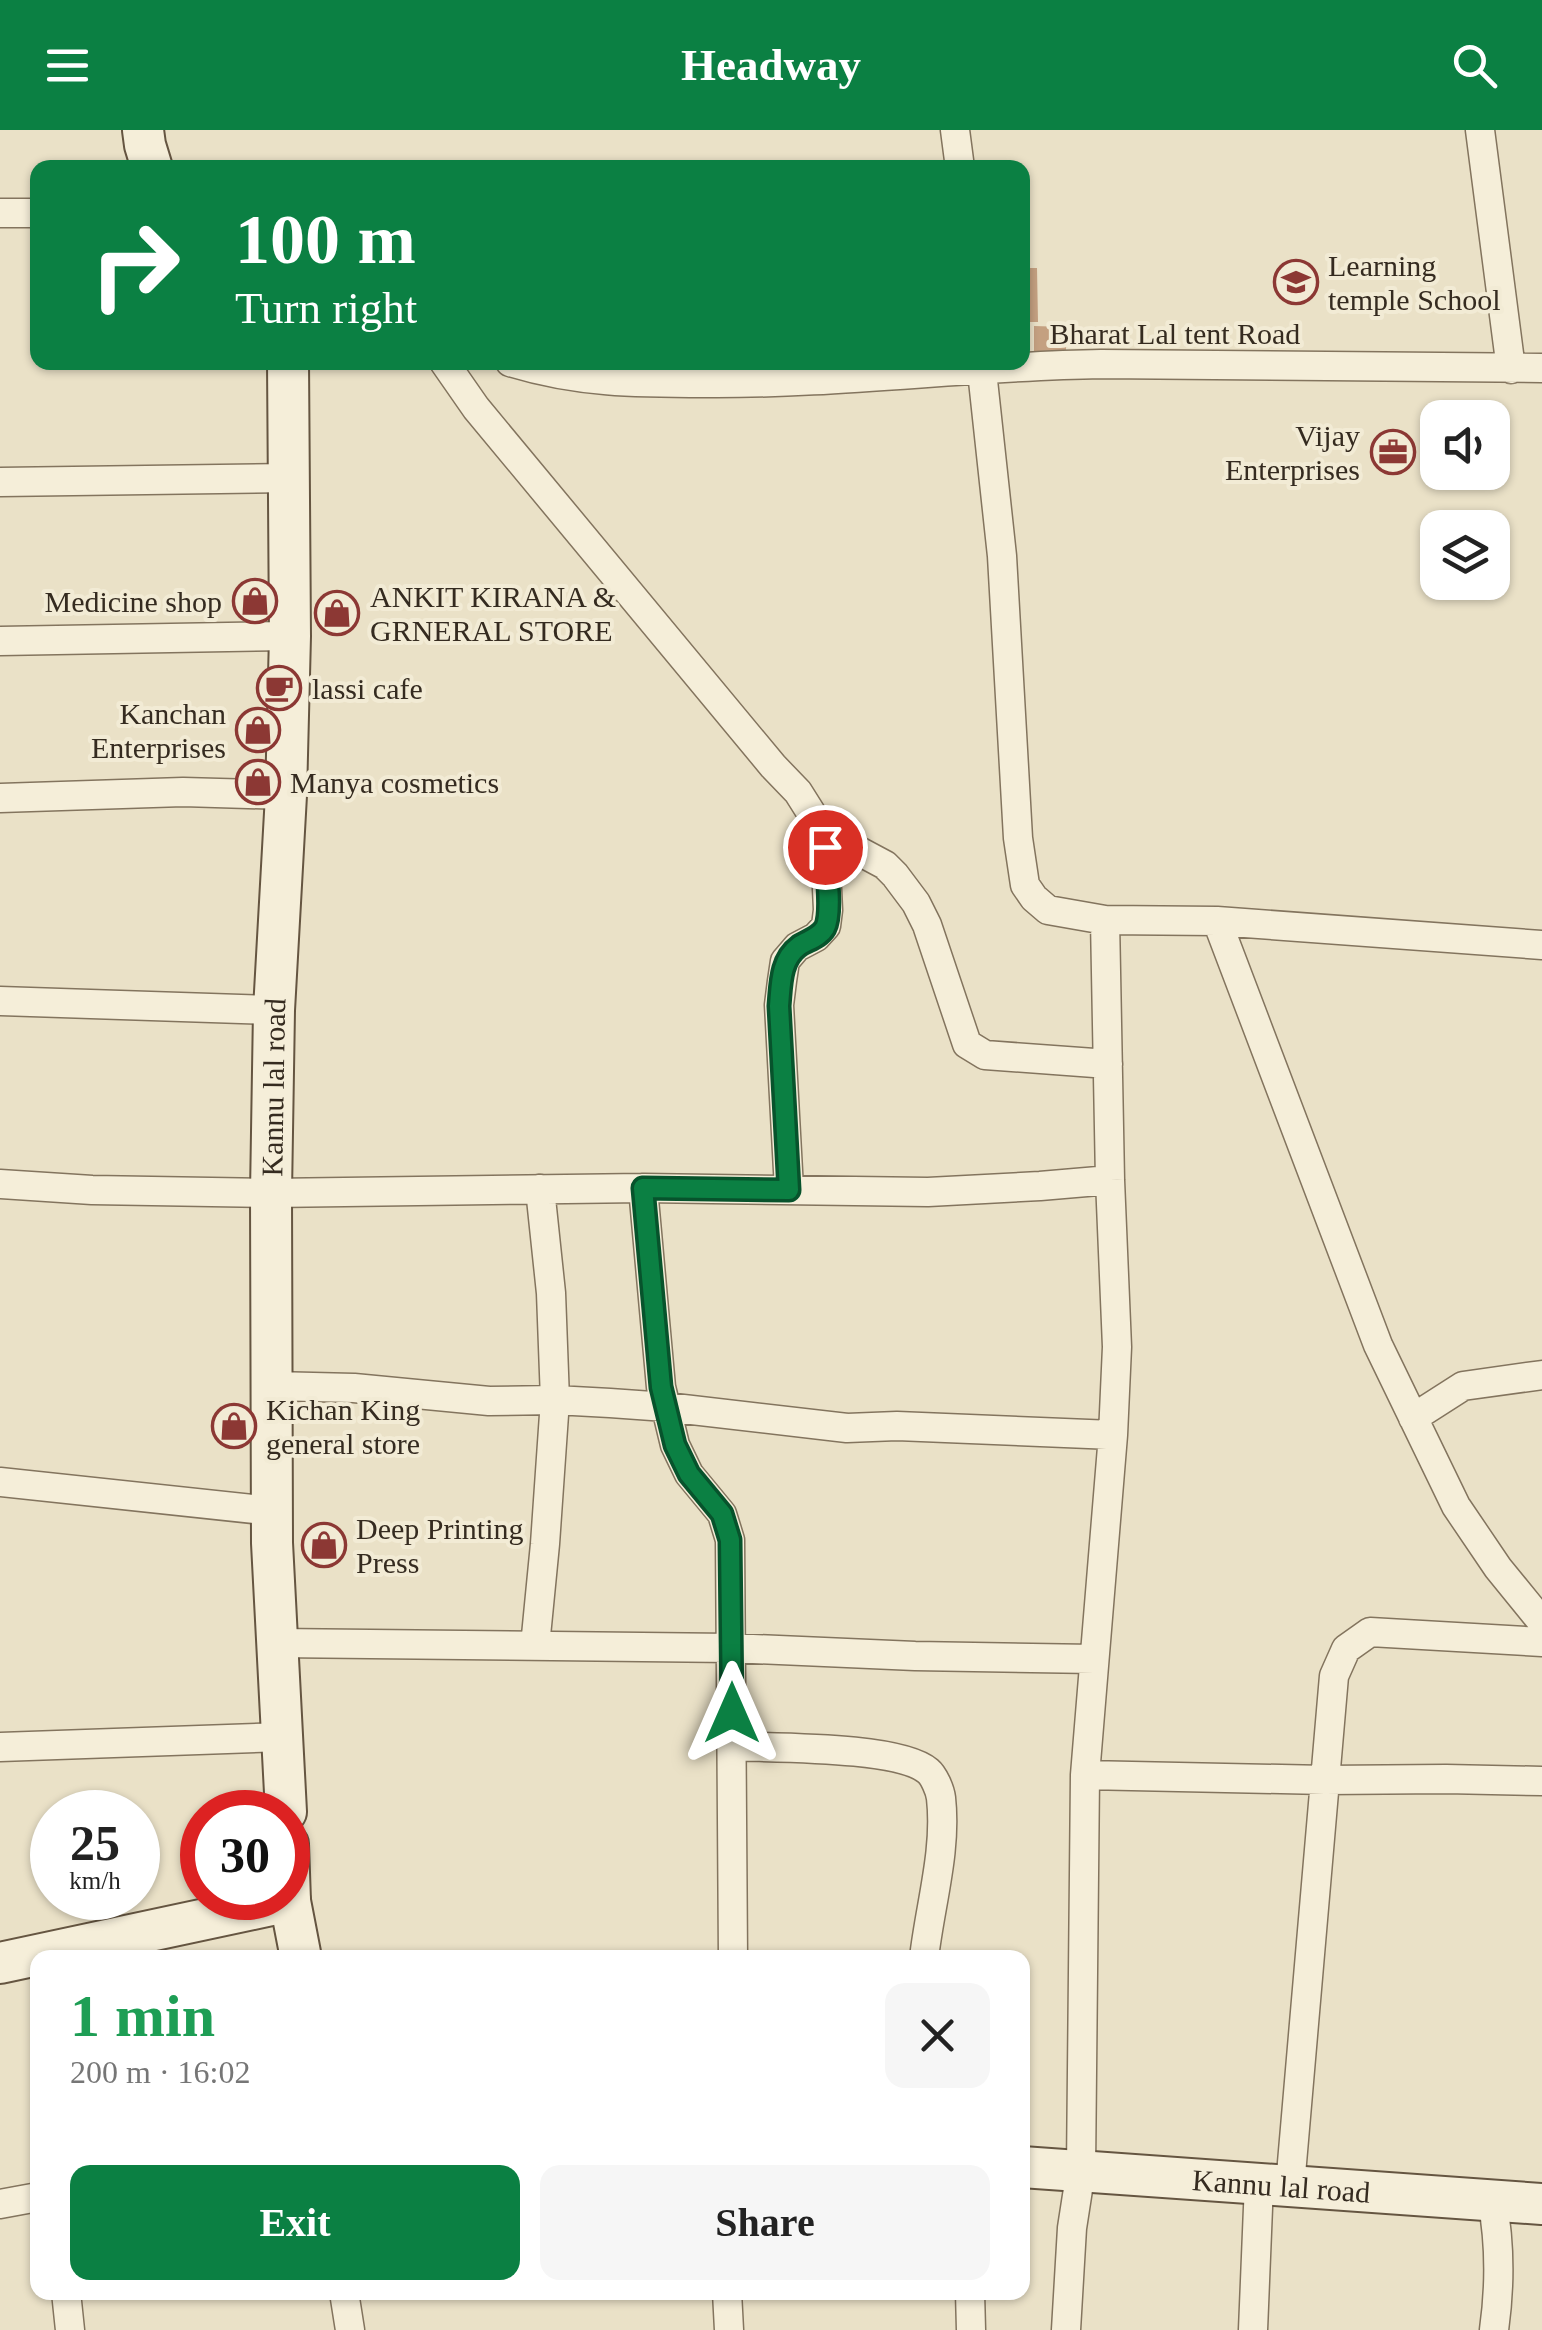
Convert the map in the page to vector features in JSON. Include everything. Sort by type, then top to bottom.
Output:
[{"type":"street","points":[[144,130],[150,160]]},
{"type":"street","points":[[955,130],[959,160]]},
{"type":"street","points":[[1480,130],[1511,369]]},
{"type":"street","points":[[0,214],[30,212]]},
{"type":"street","name":"Bharat Lal tent Road","points":[[1030,365],[1542,368]]},
{"type":"street","name":"Kannu lal road","points":[[285,1790],[272,1511],[271,1193],[274,1010],[290,636],[288,370]]},
{"type":"street","points":[[450,370],[488,423],[798,792],[815,820],[825,847],[826,926],[785,961],[779,1006],[789,1190]]},
{"type":"street","name":"Bharat Lal tent Road","points":[[536,370],[582,379],[658,384],[760,384],[933,370]]},
{"type":"street","points":[[982,370],[1002,556],[1018,838],[1025,885],[1034,898],[1048,910],[1105,920],[1217,922],[1542,945]]},
{"type":"street","points":[[0,482],[290,478]]},
{"type":"street","points":[[0,641],[290,636]]},
{"type":"street","points":[[0,798],[183,792],[286,795]]},
{"type":"street","points":[[825,847],[855,849],[885,866],[916,903],[927,925],[966,1044],[985,1056],[1108,1064]]},
{"type":"street","points":[[1066,2330],[1072,2228],[1081,2170],[1085,1775],[1117,1347],[1105,920]]},
{"type":"street","points":[[1217,922],[1378,1345],[1456,1506],[1498,1568],[1542,1622]]},
{"type":"street","points":[[0,1001],[274,1010]]},
{"type":"street","points":[[0,1184],[271,1193],[643,1188],[963,1191],[1110,1180]]},
{"type":"street","points":[[643,1188],[661,1387],[675,1445],[689,1474],[722,1514],[730,1540],[733,1950]]},
{"type":"street","points":[[535,1646],[555,1400],[552,1292],[540,1189]]},
{"type":"street","points":[[1413,1418],[1463,1386],[1542,1375]]},
{"type":"street","points":[[272,1386],[354,1388],[489,1401],[555,1400],[666,1407],[847,1428],[897,1426],[1113,1435]]},
{"type":"street","points":[[0,1482],[272,1511]]},
{"type":"street","points":[[1253,2330],[1325,1780],[1334,1676],[1346,1648],[1370,1632],[1542,1642]]},
{"type":"street","points":[[277,1642],[731,1648],[1094,1659]]},
{"type":"street","points":[[0,1747],[282,1737]]},
{"type":"street","points":[[732,1746],[868,1752],[908,1760],[930,1772],[941,1794],[940,1854],[925,1950]]},
{"type":"street","points":[[1085,1775],[1542,1781]]},
{"type":"street","points":[[60,1950],[198,1920]]},
{"type":"street","points":[[294,1920],[299,1950]]},
{"type":"street","points":[[0,1963],[30,1956]]},
{"type":"street","name":"Kannu lal road","points":[[1030,2167],[1542,2204]]},
{"type":"street","points":[[0,2204],[30,2198]]},
{"type":"street","points":[[1492,2200],[1497,2228],[1498,2298],[1494,2330]]},
{"type":"street","points":[[67,2300],[70,2330]]},
{"type":"street","points":[[345,2300],[350,2330]]},
{"type":"street","points":[[727,2300],[729,2330]]},
{"type":"street","points":[[970,2300],[971,2330]]},
{"type":"building","points":[[1030,268],[1037,268],[1038,322],[1030,322]]},
{"type":"building","points":[[1034,326],[1066,327],[1066,357],[1034,358]]},
{"type":"place","name":"Learning temple School","points":[[1296,282]]},
{"type":"place","name":"Vijay Enterprises","points":[[1393,452]]},
{"type":"place","name":"Medicine shop","points":[[255,601]]},
{"type":"place","name":"ANKIT KIRANA & GRNERAL STORE","points":[[337,613]]},
{"type":"place","name":"lassi cafe","points":[[279,688]]},
{"type":"place","name":"Kanchan Enterprises","points":[[258,730]]},
{"type":"place","name":"Manya cosmetics","points":[[258,782]]},
{"type":"place","name":"Kichan King general store","points":[[234,1426]]},
{"type":"place","name":"Deep Printing Press","points":[[324,1545]]},
{"type":"route","points":[[732,1713],[730,1540],[722,1514],[689,1474],[675,1445],[661,1387],[643,1188],[789,1190],[779,1006],[785,961],[826,926],[825,847]]}]
